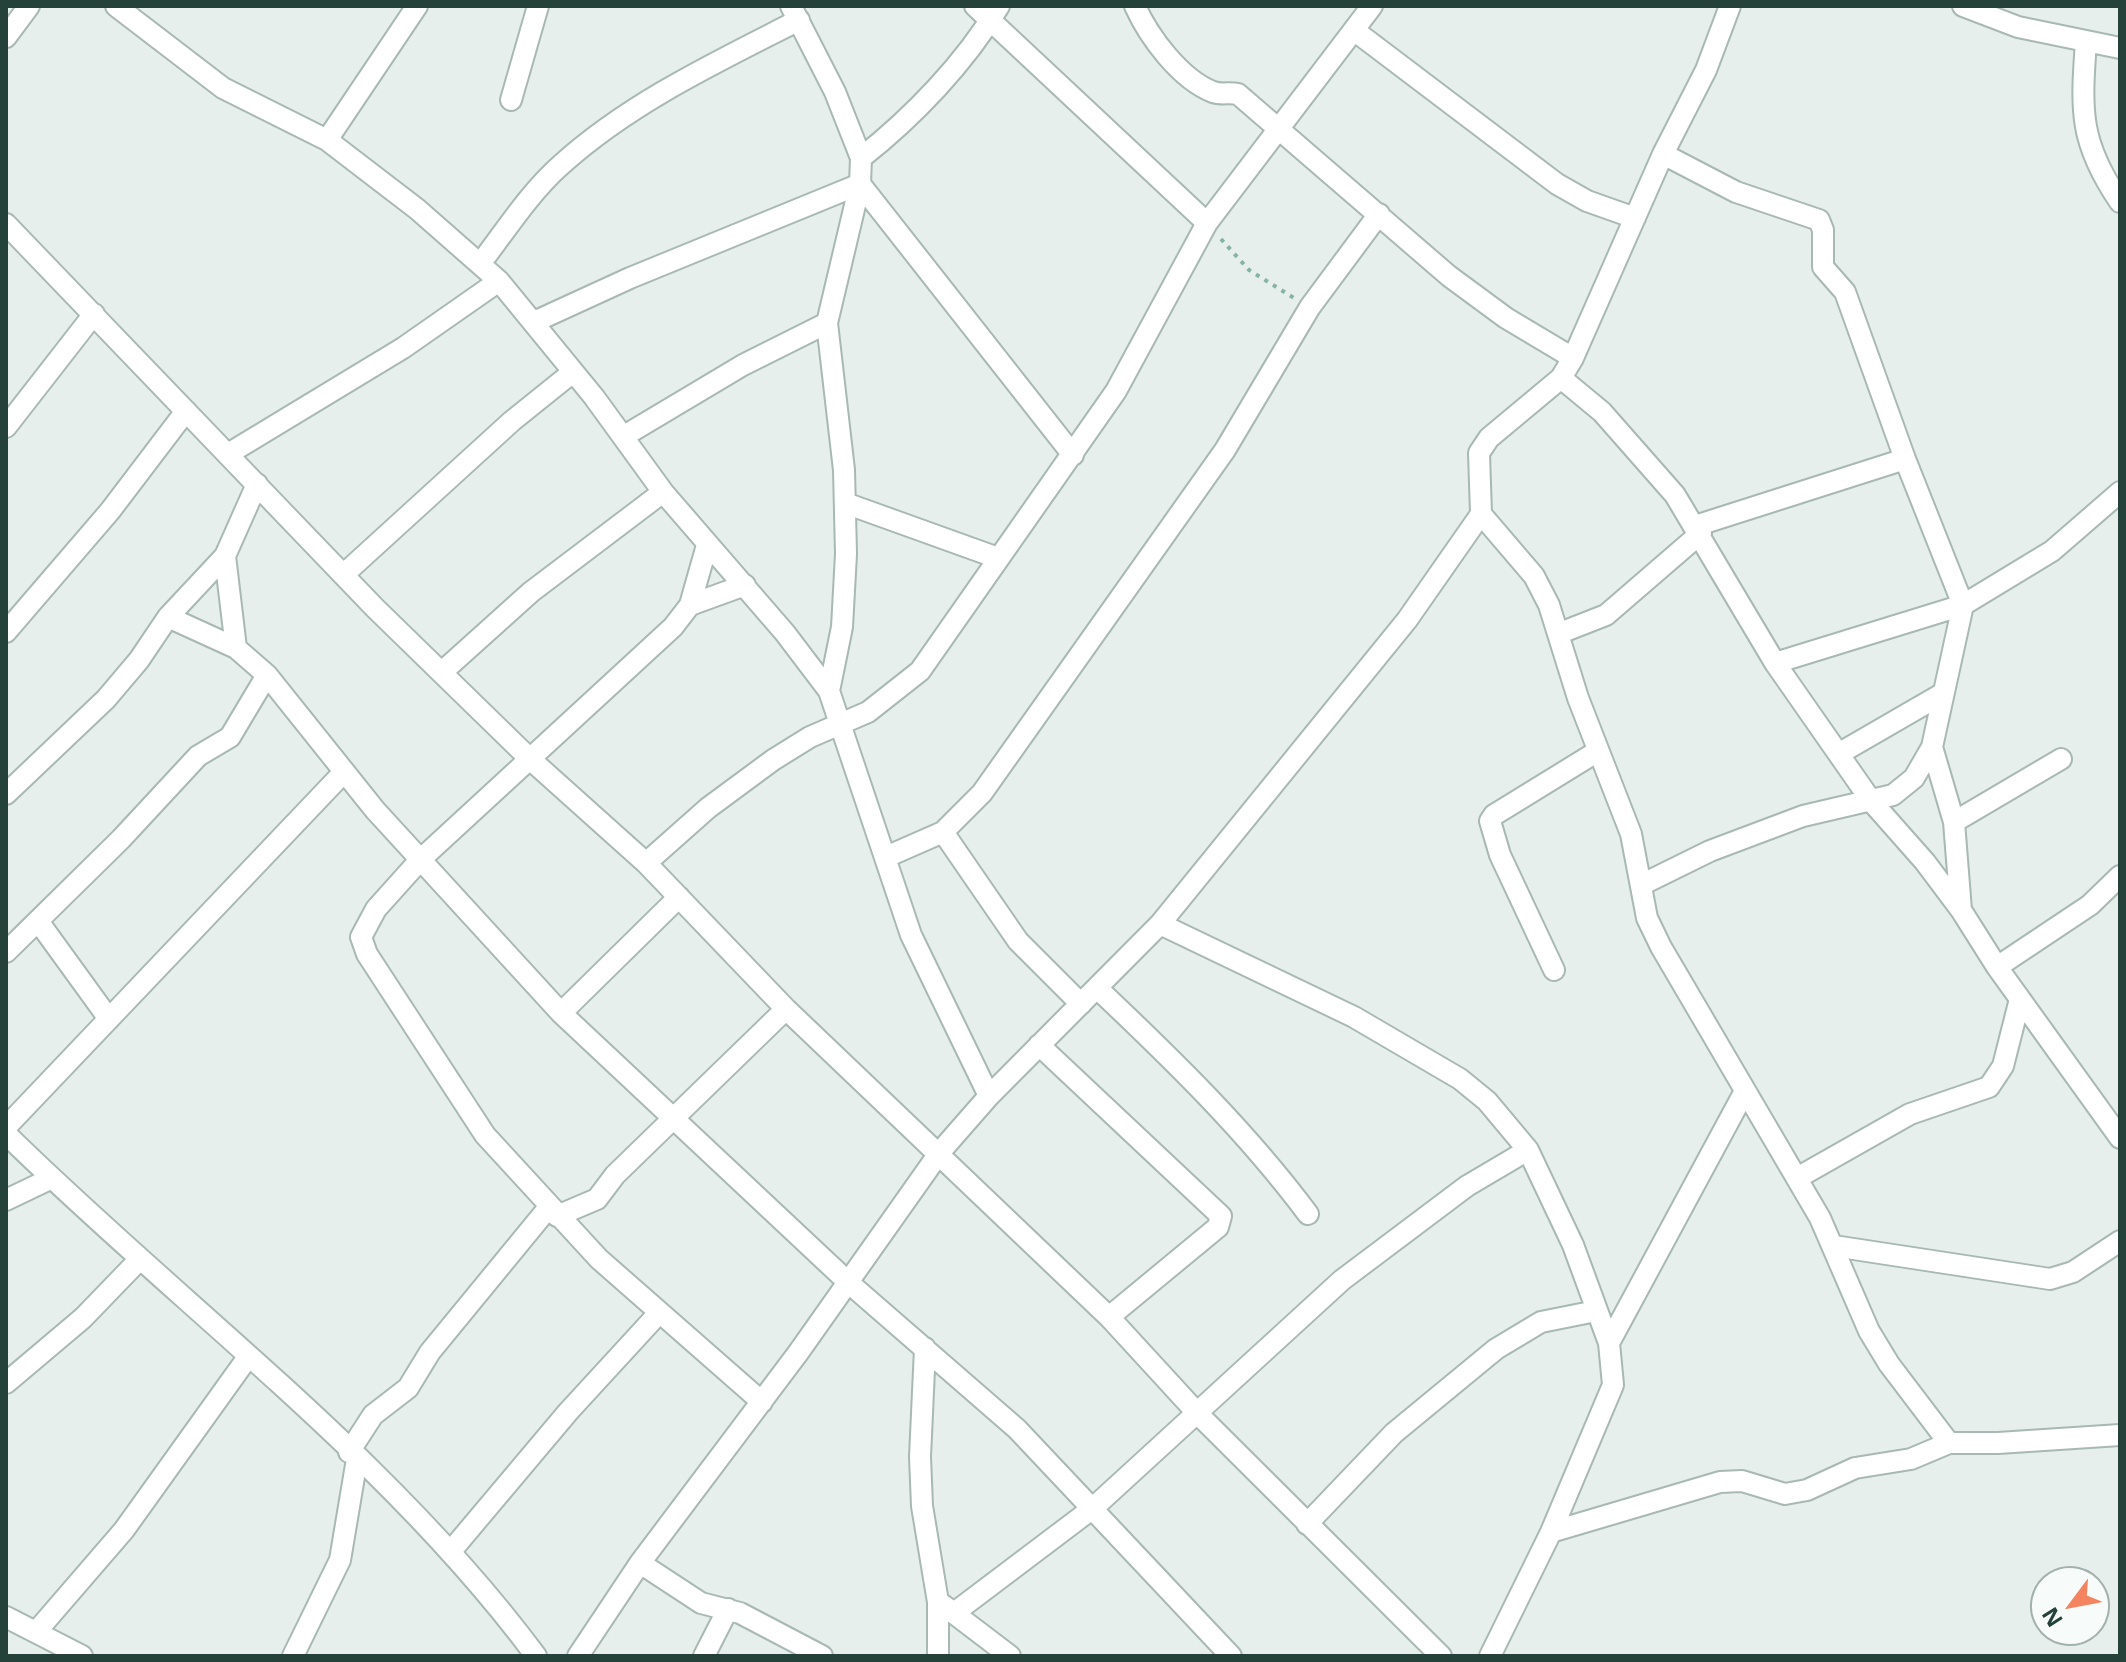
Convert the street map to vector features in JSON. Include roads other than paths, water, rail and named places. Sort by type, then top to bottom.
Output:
[{"type":"street","points":[[6,37],[29,6]]},
{"type":"street","points":[[116,6],[223,88],[327,140],[417,209],[499,281],[624,436],[663,492],[745,585],[829,691],[911,935],[989,1096]]},
{"type":"street","points":[[327,140],[417,6]]},
{"type":"street","points":[[511,100],[538,6]]},
{"type":"street","points":[[975,6],[994,14],[1207,223]]},
{"type":"street","points":[[1135,6],[1147,33],[1174,62],[1209,90],[1238,94],[1460,285],[1506,318],[1573,358]]},
{"type":"street","points":[[646,863],[740,784],[810,737],[885,701],[920,671],[1116,391],[1207,223],[1372,6]]},
{"type":"street","points":[[578,1656],[640,1563],[849,1283],[940,1152],[989,1096],[1160,924],[1407,620],[1481,514],[1479,453],[1489,438],[1561,378],[1573,358],[1663,154],[1706,70],[1730,6]]},
{"type":"street","points":[[1963,6],[2018,27],[2120,48]]},
{"type":"street","points":[[480,264],[535,193],[587,143],[680,82],[795,13],[835,92],[861,158],[860,184],[827,323],[835,376],[845,503],[842,627],[829,691]]},
{"type":"street","points":[[861,158],[913,112],[994,14]]},
{"type":"street","points":[[1355,31],[1557,184],[1587,201],[1635,218]]},
{"type":"street","points":[[2086,41],[2081,108],[2093,154],[2120,202]]},
{"type":"street","points":[[1641,885],[1710,851],[1803,816],[1844,805],[1872,802],[1905,788],[1932,747],[1963,605],[1905,459],[1845,292],[1823,267],[1819,220],[1736,192],[1663,154]]},
{"type":"street","points":[[534,322],[630,278],[860,184]]},
{"type":"street","points":[[860,184],[1073,455]]},
{"type":"street","points":[[886,857],[943,832],[982,793],[1216,464],[1310,307],[1379,214]]},
{"type":"street","points":[[6,224],[343,575],[530,759],[646,863],[786,1009],[940,1152],[1109,1317],[1199,1415],[1441,1656]]},
{"type":"street","points":[[228,454],[403,348],[499,281]]},
{"type":"street","points":[[10,415],[94,314]]},
{"type":"street","points":[[624,436],[743,365],[827,323]]},
{"type":"street","points":[[343,575],[512,421],[573,372]]},
{"type":"street","points":[[1561,378],[1585,396],[1633,445],[1675,495],[1775,663],[1872,802],[1925,862],[1961,910],[1997,967],[2120,1138]]},
{"type":"street","points":[[6,632],[110,511],[186,411]]},
{"type":"street","points":[[1560,633],[1606,615],[1698,530],[1905,459]]},
{"type":"street","points":[[6,794],[106,699],[139,660],[168,617],[225,556],[257,484]]},
{"type":"street","points":[[442,672],[531,592],[663,492]]},
{"type":"street","points":[[1775,663],[1963,605],[2052,551],[2120,492]]},
{"type":"street","points":[[845,503],[998,558]]},
{"type":"street","points":[[1481,514],[1534,576],[1560,633],[1598,751],[1631,834],[1647,918],[1661,947],[1834,1246],[1869,1331],[1949,1443]]},
{"type":"street","points":[[707,545],[690,605],[657,644],[420,860],[364,927],[364,947],[485,1135],[553,1211],[658,1314],[762,1402]]},
{"type":"street","points":[[225,556],[236,648]]},
{"type":"street","points":[[690,605],[745,585]]},
{"type":"street","points":[[168,617],[236,648],[267,675],[344,772],[420,860],[561,1013],[849,1283],[1017,1429],[1231,1656]]},
{"type":"street","points":[[6,952],[121,839],[198,756],[230,737],[267,675]]},
{"type":"street","points":[[1840,753],[1942,694]]},
{"type":"street","points":[[1932,747],[1954,822],[1961,910]]},
{"type":"street","points":[[1554,970],[1500,855],[1490,821],[1494,815],[1598,751]]},
{"type":"street","points":[[1954,822],[2061,759]]},
{"type":"street","points":[[6,1127],[344,772]]},
{"type":"street","points":[[1844,805],[1859,783]]},
{"type":"street","points":[[943,832],[1011,932],[1081,1004]]},
{"type":"street","points":[[1997,967],[2090,905],[2120,876]]},
{"type":"street","points":[[561,1013],[679,897]]},
{"type":"street","points":[[38,921],[109,1019]]},
{"type":"street","points":[[1160,924],[1354,1017],[1460,1079],[1487,1101],[1528,1150],[1573,1245],[1609,1343],[1613,1385],[1607,1406],[1551,1532],[1490,1656]]},
{"type":"street","points":[[1097,988],[1219,1107],[1271,1164],[1308,1214]]},
{"type":"street","points":[[1797,1178],[1910,1114],[1989,1087],[2003,1066],[2020,999]]},
{"type":"street","points":[[293,1656],[340,1560],[353,1456],[373,1415],[408,1388],[439,1341],[553,1211],[604,1194],[615,1175],[671,1118],[786,1009]]},
{"type":"street","points":[[1039,1045],[1221,1216],[1218,1227],[1109,1317]]},
{"type":"street","points":[[1609,1343],[1745,1091]]},
{"type":"street","points":[[6,1134],[139,1260],[248,1357],[451,1551],[487,1590],[536,1656]]},
{"type":"street","points":[[946,1607],[1093,1508],[1199,1415],[1342,1280],[1467,1186],[1528,1150]]},
{"type":"street","points":[[6,1200],[52,1178]]},
{"type":"street","points":[[1834,1246],[2050,1279],[2073,1272],[2120,1241]]},
{"type":"street","points":[[6,1383],[83,1318],[139,1260]]},
{"type":"street","points":[[1307,1524],[1394,1433],[1496,1349],[1541,1322],[1596,1311]]},
{"type":"street","points":[[451,1551],[568,1412],[658,1314]]},
{"type":"street","points":[[925,1348],[920,1457],[922,1506],[946,1607],[938,1656]]},
{"type":"street","points":[[36,1632],[124,1530],[248,1357]]},
{"type":"street","points":[[1551,1532],[1720,1482],[1742,1481],[1785,1494],[1807,1490],[1855,1468],[1911,1459],[1949,1443],[2120,1435]]},
{"type":"street","points":[[640,1563],[689,1597],[728,1609],[822,1656]]},
{"type":"street","points":[[946,1607],[1010,1656]]},
{"type":"street","points":[[704,1656],[728,1609]]},
{"type":"street","points":[[6,1617],[36,1632],[57,1651],[82,1656]]}]
